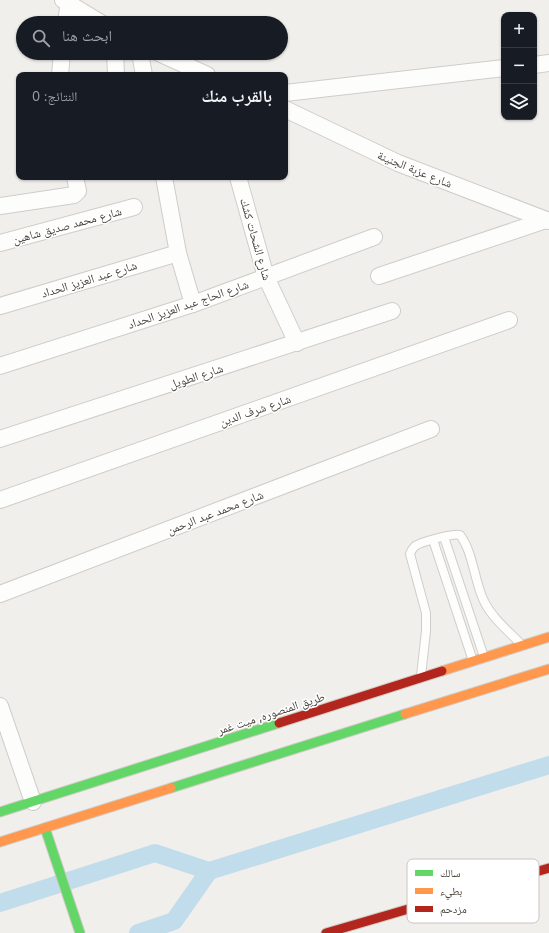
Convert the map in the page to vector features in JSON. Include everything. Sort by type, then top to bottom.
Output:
[{"type":"main road","name":"طريق المنصوره, ميت غمر","points":[[0,812],[549,637]]},
{"type":"main road","points":[[0,842],[549,669]]},
{"type":"main road","points":[[45,828],[80,933]]},
{"type":"main road","points":[[539,871],[549,868]]},
{"type":"main road","points":[[326,933],[407,909]]},
{"type":"street","points":[[66,16],[67,1]]},
{"type":"street","points":[[67,1],[90,16]]},
{"type":"street","points":[[60,72],[61,60]]},
{"type":"street","points":[[116,60],[116,72]]},
{"type":"street","points":[[141,60],[143,72]]},
{"type":"street","points":[[174,60],[200,72]]},
{"type":"street","points":[[537,65],[549,64]]},
{"type":"street","points":[[288,93],[501,68]]},
{"type":"street","name":"شارع عزبة الجنينة","points":[[288,109],[398,163],[548,220]]},
{"type":"street","points":[[0,206],[74,195],[78,191],[76,180]]},
{"type":"street","points":[[165,180],[178,253],[193,304]]},
{"type":"street","name":"شارع الشحات كشك","points":[[239,180],[266,277],[296,343]]},
{"type":"street","name":"شارع محمد صديق شاهين","points":[[0,243],[134,207]]},
{"type":"street","points":[[379,276],[548,220]]},
{"type":"street","name":"شارع الحاج عبد العزيز الحداد","points":[[0,366],[193,304],[374,237]]},
{"type":"street","name":"شارع عبد العزيز الحداد","points":[[0,306],[178,253]]},
{"type":"street","name":"شارع الطويل","points":[[0,440],[392,311]]},
{"type":"street","name":"شارع شرف الدين","points":[[0,500],[509,320]]},
{"type":"street","name":"شارع محمد عبد الرحمن","points":[[0,594],[431,429]]},
{"type":"street","points":[[0,706],[33,802]]},
{"type":"lane","points":[[420,678],[426,631],[426,613],[410,554],[414,547],[432,540],[456,534],[460,535],[463,539],[485,603],[492,615],[522,645]]},
{"type":"lane","points":[[444,537],[484,657]]},
{"type":"lane","points":[[432,540],[473,661]]},
{"type":"waterway","points":[[0,903],[155,853],[209,871],[549,765]]},
{"type":"waterway","points":[[138,933],[174,921],[209,871]]},
{"type":"traffic: fast","points":[[171,788],[405,714]]},
{"type":"traffic: fast","points":[[0,812],[279,723]]},
{"type":"traffic: fast","points":[[45,828],[80,933]]},
{"type":"traffic: slow","points":[[442,671],[549,637]]},
{"type":"traffic: slow","points":[[405,714],[549,669]]},
{"type":"traffic: slow","points":[[0,842],[171,788]]},
{"type":"traffic: jam","points":[[279,723],[442,671]]},
{"type":"traffic: jam","points":[[539,871],[549,868]]},
{"type":"traffic: jam","points":[[326,933],[407,909]]}]
